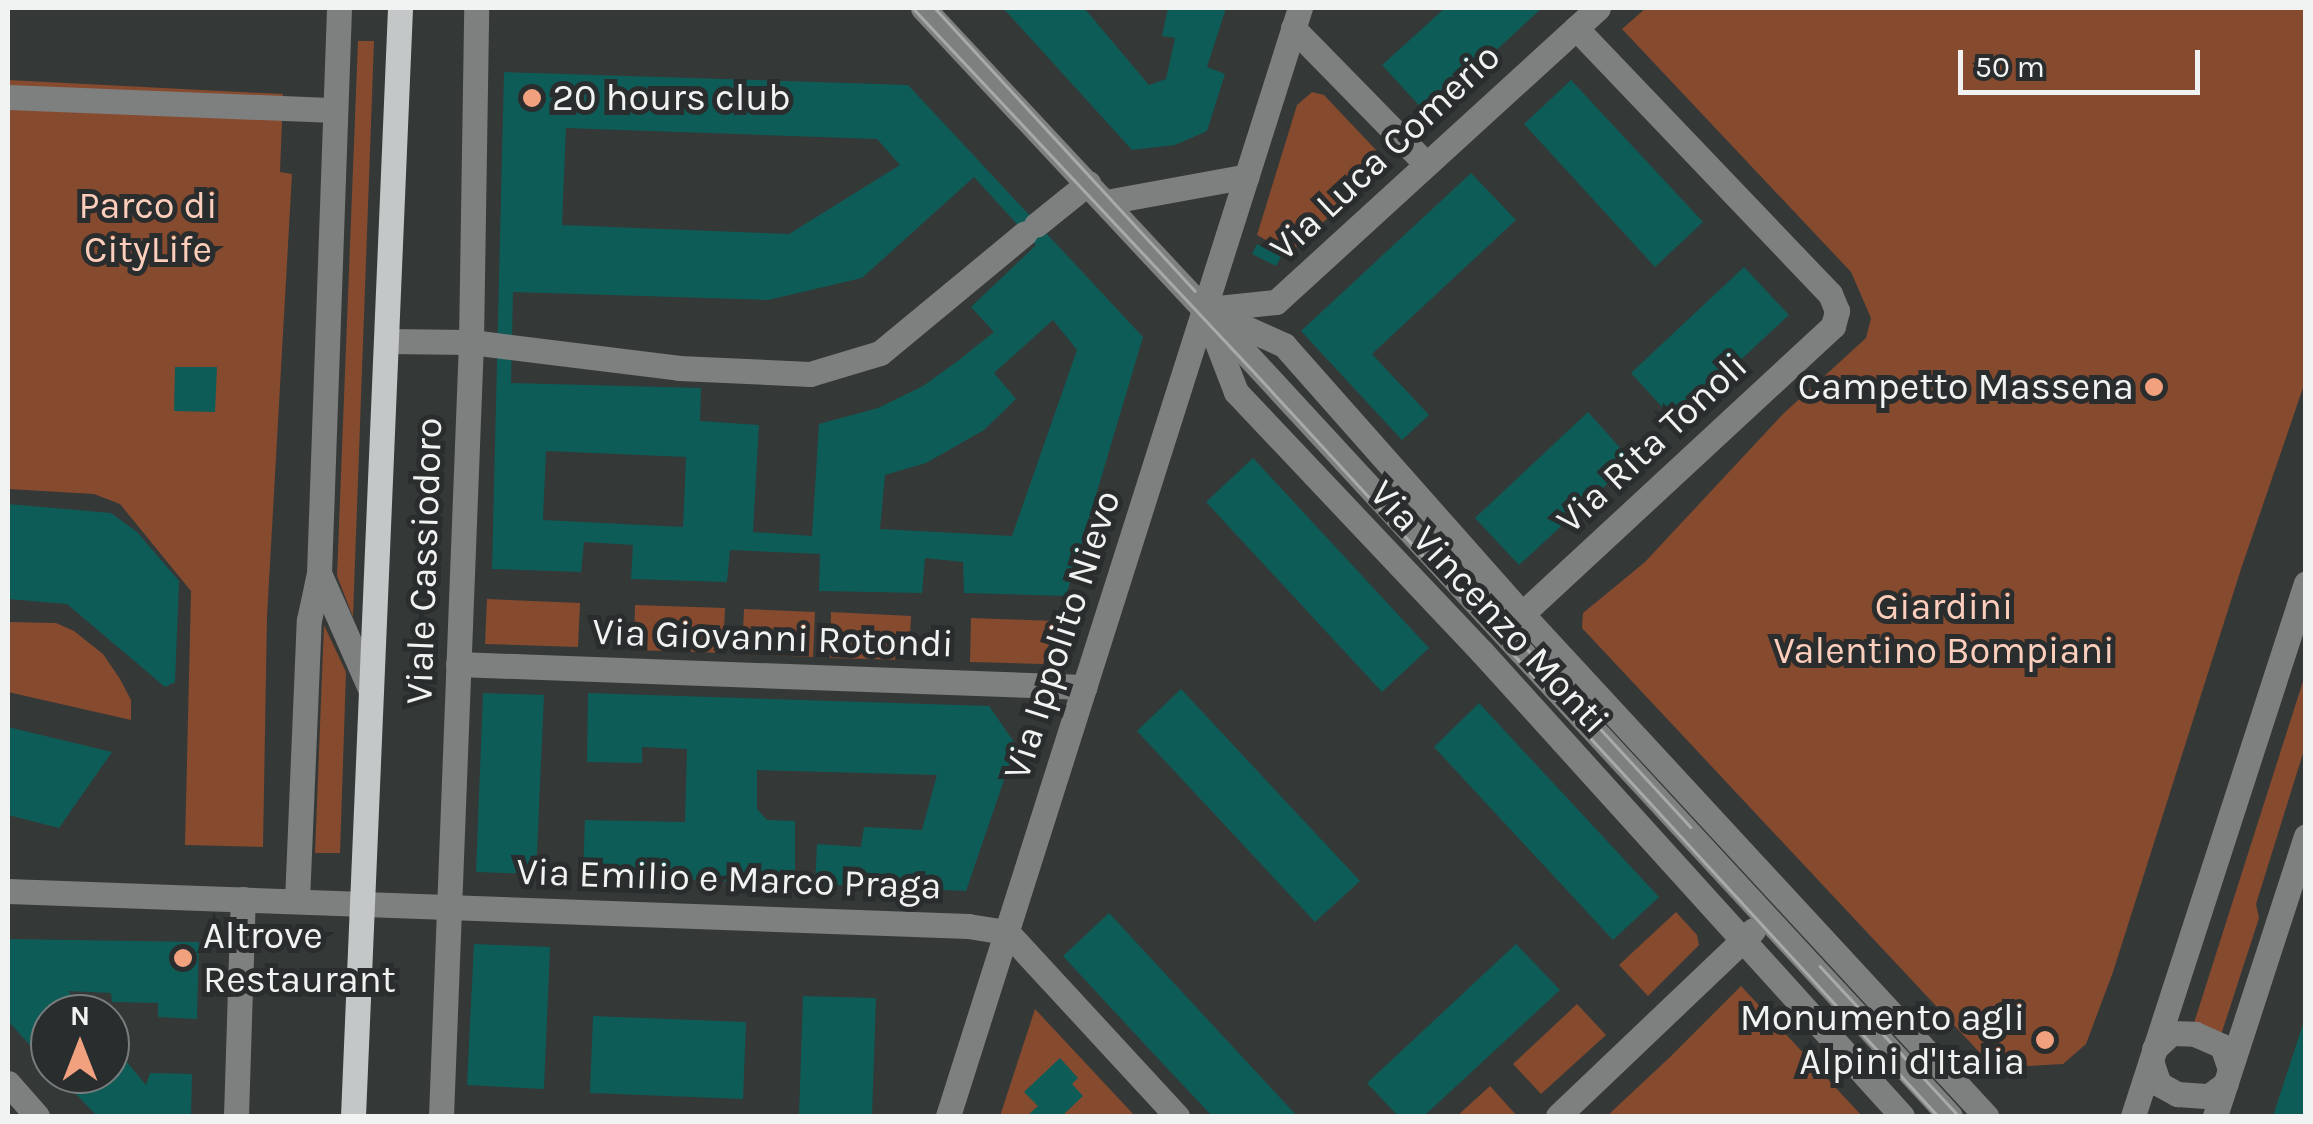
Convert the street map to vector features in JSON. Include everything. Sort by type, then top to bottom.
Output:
[{"type":"main road","name":"Viale Cassiodoro","points":[[353,1116],[400,8]]},
{"type":"street","name":"Viale Cassiodoro","points":[[297,901],[309,620],[319,573],[338,8]]},
{"type":"street","name":"Viale Cassiodoro","points":[[440,1116],[471,342],[476,8]]},
{"type":"street","name":"Via Vincenzo Monti","points":[[922,8],[1204,310],[1236,392],[1481,651],[1902,1116]]},
{"type":"street","name":"Via Luca Comerio","points":[[1204,310],[1276,302],[1598,8]]},
{"type":"street","points":[[1297,18],[1426,164]]},
{"type":"street","name":"Via Ippolito Nievo","points":[[948,1116],[1297,18]]},
{"type":"street","name":"Via Rita Tonoli","points":[[1522,614],[1833,326],[1837,311],[1830,294],[1576,28]]},
{"type":"street","points":[[8,97],[335,110]]},
{"type":"street","points":[[1106,202],[1247,176]]},
{"type":"street","points":[[386,341],[471,342],[679,368],[810,374],[880,353],[1088,182]]},
{"type":"street","points":[[1204,310],[1775,908],[1950,1116]]},
{"type":"street","name":"Via Vincenzo Monti","points":[[1204,310],[1284,345],[1775,908],[1986,1116]]},
{"type":"street","name":"Viale Cassiodoro","points":[[319,573],[371,691]]},
{"type":"street","points":[[2133,1116],[2306,582]]},
{"type":"street","name":"Via Giovanni Rotondi","points":[[458,664],[1085,687]]},
{"type":"street","points":[[2215,1116],[2306,836]]},
{"type":"street","name":"Via Emilio e Marco Praga","points":[[8,891],[968,926],[1007,932]]},
{"type":"street","points":[[236,1116],[243,899]]},
{"type":"street","points":[[1558,1116],[1775,908]]},
{"type":"street","points":[[1007,932],[1177,1116]]},
{"type":"street","points":[[2153,1055],[2171,1034],[2196,1034],[2222,1046],[2228,1076]]},
{"type":"street","points":[[2153,1055],[2158,1084],[2177,1094],[2209,1096],[2228,1076]]},
{"type":"street","points":[[8,1083],[27,1113]]},
{"type":"green space","name":"Giardini Valentino Bompiani","points":[[1646,8],[2305,8],[2305,382],[2113,972],[2086,1044],[2063,1064],[2029,1066],[1981,1054],[1582,628],[1583,613],[1645,562],[1783,414],[1866,338],[1871,318],[1851,272],[1622,29]]},
{"type":"green space","points":[[358,41],[374,41],[353,617],[337,576]]},
{"type":"green space","name":"Parco di CityLife","points":[[8,80],[283,94],[280,172],[292,174],[267,617],[263,847],[185,845],[191,591],[120,504],[94,494],[8,489]]},
{"type":"green space","points":[[1312,92],[1324,95],[1376,150],[1379,160],[1372,177],[1290,253],[1257,235],[1297,105]]},
{"type":"green space","points":[[487,599],[580,603],[578,647],[485,644]]},
{"type":"green space","points":[[635,605],[725,608],[723,653],[634,650]]},
{"type":"green space","points":[[744,609],[815,612],[813,657],[742,654]]},
{"type":"green space","points":[[831,612],[911,616],[909,660],[830,658]]},
{"type":"green space","points":[[971,618],[1056,621],[1043,664],[970,662]]},
{"type":"green space","points":[[8,622],[56,623],[74,631],[103,654],[131,700],[131,720],[8,692]]},
{"type":"green space","points":[[324,625],[346,672],[340,853],[315,853]]},
{"type":"green space","points":[[2305,675],[2305,747],[2256,904],[2259,918],[2221,1035],[2193,1026]]},
{"type":"green space","points":[[1676,912],[1697,935],[1699,945],[1648,996],[1619,965]]},
{"type":"green space","points":[[1741,986],[1862,1116],[1607,1116],[1669,1058]]},
{"type":"green space","points":[[1577,1004],[1606,1035],[1541,1094],[1513,1064]]},
{"type":"green space","points":[[1035,1009],[1135,1116],[1000,1116]]},
{"type":"green space","points":[[1490,1086],[1517,1116],[1457,1116]]},
{"type":"building","points":[[1003,8],[1084,8],[1149,85],[1166,79],[1175,38],[1162,36],[1168,8],[1226,8],[1207,67],[1225,74],[1207,131],[1175,145],[1132,150]]},
{"type":"building","points":[[1445,8],[1542,8],[1427,114],[1382,65]]},
{"type":"building","points":[[504,72],[908,85],[1143,337],[1066,596],[964,593],[963,562],[925,558],[922,593],[819,591],[820,554],[730,550],[727,582],[631,579],[633,545],[584,542],[581,572],[492,569]],"holes":[[[566,128],[877,139],[900,165],[789,234],[562,225]],[[974,177],[1036,245],[971,307],[994,332],[923,386],[878,408],[819,424],[812,536],[753,532],[759,425],[700,421],[701,388],[511,383],[513,292],[768,300],[862,278]],[[1053,320],[1077,350],[1012,536],[880,529],[885,475],[926,463],[984,430],[1016,399],[994,373]],[[546,451],[686,457],[683,527],[543,520]]]},
{"type":"building","points":[[1571,80],[1703,222],[1655,267],[1524,124]]},
{"type":"building","points":[[1471,173],[1516,220],[1372,354],[1429,415],[1402,440],[1301,331]]},
{"type":"building","points":[[1257,244],[1281,257],[1276,266],[1252,254]]},
{"type":"building","points":[[1744,267],[1789,315],[1675,421],[1631,373]]},
{"type":"building","points":[[175,367],[217,367],[215,412],[174,411]]},
{"type":"building","points":[[1588,412],[1632,461],[1519,565],[1475,518]]},
{"type":"building","points":[[1253,458],[1429,648],[1382,692],[1206,502]]},
{"type":"building","points":[[8,504],[111,513],[137,532],[179,581],[175,682],[165,687],[67,604],[8,599]]},
{"type":"building","points":[[1181,689],[1360,881],[1315,922],[1137,731]]},
{"type":"building","points":[[483,693],[544,695],[536,874],[476,872]]},
{"type":"building","points":[[588,693],[989,706],[1016,745],[966,891],[815,884],[817,844],[861,847],[864,827],[922,830],[937,775],[757,770],[757,809],[767,820],[795,821],[795,884],[583,875],[585,820],[685,822],[687,749],[642,747],[642,763],[587,762]]},
{"type":"building","points":[[1479,703],[1659,897],[1613,940],[1434,747]]},
{"type":"building","points":[[8,727],[112,752],[59,828],[8,815]]},
{"type":"building","points":[[1109,913],[1297,1116],[1212,1116],[1150,1050],[1063,956]]},
{"type":"building","points":[[8,939],[199,942],[197,1019],[158,1017],[158,1003],[130,1002],[130,994],[68,991],[70,994],[30,994],[30,1045],[8,1021]]},
{"type":"building","points":[[474,944],[550,947],[544,1089],[467,1085]]},
{"type":"building","points":[[1516,944],[1560,990],[1424,1116],[1398,1116],[1367,1083]]},
{"type":"building","points":[[803,996],[876,998],[872,1116],[799,1116]]},
{"type":"building","points":[[593,1016],[746,1022],[743,1099],[590,1093]]},
{"type":"building","points":[[2305,1018],[2306,1116],[2273,1116]]},
{"type":"building","points":[[1060,1058],[1078,1078],[1072,1084],[1083,1096],[1062,1116],[1027,1116],[1038,1106],[1024,1092]]},
{"type":"building","points":[[130,1066],[146,1085],[150,1073],[192,1074],[191,1116],[97,1116],[76,1094],[130,1094]]},
{"type":"tram line","points":[[913,8],[1255,373],[1938,1116]]},
{"type":"tram line","points":[[935,8],[1195,291]]},
{"type":"tram line","points":[[1447,562],[1691,827]]},
{"type":"tram line","points":[[1820,966],[1959,1116]]},
{"type":"place","name":"20 hours club","points":[[532,98]]},
{"type":"place","name":"Campetto Massena","points":[[2154,387]]},
{"type":"place","name":"Altrove Restaurant","points":[[183,958]]},
{"type":"place","name":"Monumento agli Alpini d'Italia","points":[[2045,1040]]}]
